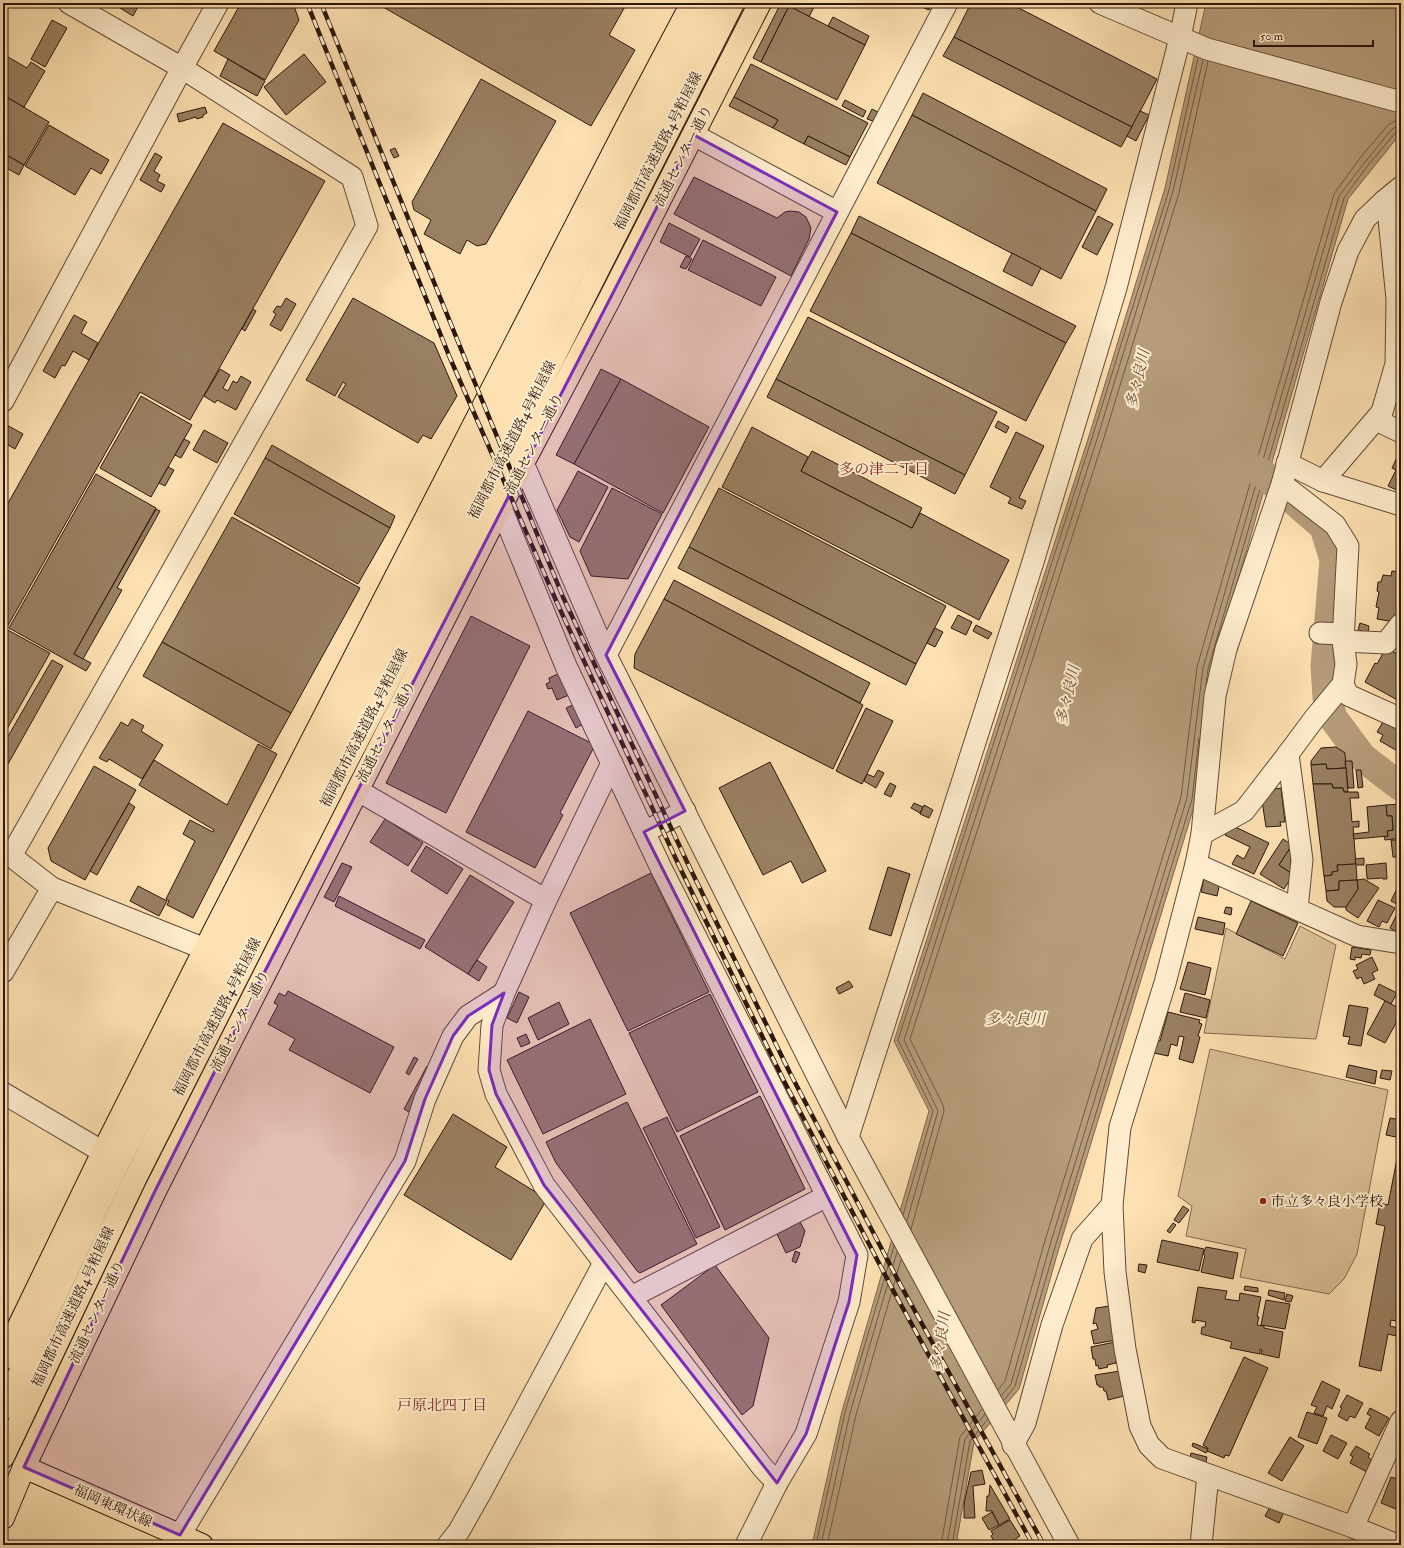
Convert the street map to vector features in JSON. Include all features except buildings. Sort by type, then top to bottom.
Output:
[{"type":"main road","points":[[3,1359],[103,1152],[205,949],[627,126],[692,3]]},
{"type":"main road","name":"福岡都市高速道路4号粕屋線","points":[[3,1409],[115,1171],[451,516],[567,283],[710,3]]},
{"type":"main road","name":"福岡都市高速道路4号粕屋線","points":[[3,1457],[132,1184],[336,782],[469,525],[733,3]]},
{"type":"main road","name":"流通センター通り","points":[[3,1518],[24,1467],[155,1191],[523,463],[608,302],[760,3]]},
{"type":"main road","name":"福岡東環状線","points":[[24,1467],[177,1540],[202,1545]]},
{"type":"street","points":[[69,3],[182,68],[352,177],[367,226],[7,854],[52,888],[205,949]]},
{"type":"street","points":[[3,401],[218,3]]},
{"type":"street","points":[[606,655],[947,3]]},
{"type":"street","points":[[1100,3],[1207,49],[1401,102]]},
{"type":"street","points":[[848,1137],[1034,558],[1116,288],[1180,38],[1187,3]]},
{"type":"street","points":[[694,135],[838,212]]},
{"type":"street","points":[[1397,1545],[1353,1527],[1162,1458],[1149,1445],[1140,1426],[1125,1349],[1114,1272],[1112,1206],[1120,1127],[1165,983],[1196,864],[1202,834],[1217,689],[1226,649],[1282,484],[1332,302],[1348,251],[1365,219],[1401,187]]},
{"type":"street","points":[[1323,481],[1382,412],[1396,364],[1397,299],[1389,219],[1384,201]]},
{"type":"street","points":[[1376,420],[1401,432]]},
{"type":"street","points":[[523,463],[606,655],[848,1137],[1068,1545]]},
{"type":"street","points":[[1287,463],[1323,481],[1401,505]]},
{"type":"street","points":[[1202,834],[1244,811],[1314,719],[1343,684],[1346,664],[1344,637],[1348,546],[1335,525],[1282,484]]},
{"type":"street","points":[[501,508],[566,666],[644,832],[857,1255],[849,1302],[806,1434],[777,1483],[746,1545]]},
{"type":"street","points":[[1320,633],[1386,643],[1401,624]]},
{"type":"street","points":[[1343,684],[1348,695],[1401,719]]},
{"type":"street","points":[[1288,754],[1302,860],[1297,909]]},
{"type":"street","points":[[612,763],[546,900],[504,993],[492,1025],[489,1070],[496,1094],[544,1185],[763,1468],[777,1483]]},
{"type":"street","points":[[357,790],[546,900]]},
{"type":"street","points":[[644,832],[685,811]]},
{"type":"street","points":[[1196,864],[1357,936],[1401,943]]},
{"type":"street","points":[[3,972],[52,888]]},
{"type":"street","points":[[177,1540],[405,1161],[426,1099],[453,1036],[468,1016],[504,993]]},
{"type":"street","points":[[3,1093],[103,1152]]},
{"type":"street","points":[[631,1297],[827,1196]]},
{"type":"street","points":[[1010,1438],[1025,1423],[1052,1325],[1082,1240],[1112,1206]]},
{"type":"street","points":[[448,1545],[459,1531],[481,1492],[604,1263]]},
{"type":"street","points":[[1353,1527],[1401,1422]]},
{"type":"street","points":[[3,1460],[24,1467]]},
{"type":"street","points":[[1201,1545],[1208,1474]]},
{"type":"highlighted area","points":[[694,135],[837,212],[606,655],[685,811],[644,832],[857,1255],[849,1302],[806,1434],[777,1483],[544,1185],[496,1094],[489,1070],[492,1025],[504,993],[468,1016],[453,1036],[425,1099],[405,1161],[180,1535],[24,1467],[155,1191],[263,975]]},
{"type":"shaded area","points":[[1300,926],[1336,945],[1316,1039],[1204,1033],[1226,928],[1285,959]]},
{"type":"shaded area","points":[[1210,1049],[1388,1090],[1357,1254],[1344,1279],[1329,1294],[1240,1277],[1246,1249],[1186,1236],[1192,1206],[1178,1196]]},
{"type":"water","name":"多々良川","points":[[1206,3],[1401,3],[1401,133],[1348,199],[1212,670],[1196,800],[1059,1248],[1019,1389],[974,1442],[956,1545],[812,1545],[842,1411],[929,1111],[894,1041],[1089,436],[1165,188]]},
{"type":"waterway","points":[[1233,459],[1262,473],[1324,527],[1334,560],[1325,666],[1327,698],[1333,718],[1362,757],[1401,787]]},
{"type":"railway","points":[[307,3],[450,358],[558,605],[682,872],[783,1079],[894,1292],[1033,1545]]},
{"type":"railway","points":[[321,3],[563,597],[688,864],[789,1071],[900,1284],[1044,1545]]},
{"type":"place","name":"市立多々良小学校","points":[[1263,1201]]},
{"type":"district","name":"多の津二丁目","points":[[884,469]]},
{"type":"district","name":"戸原北四丁目","points":[[442,1405]]}]
